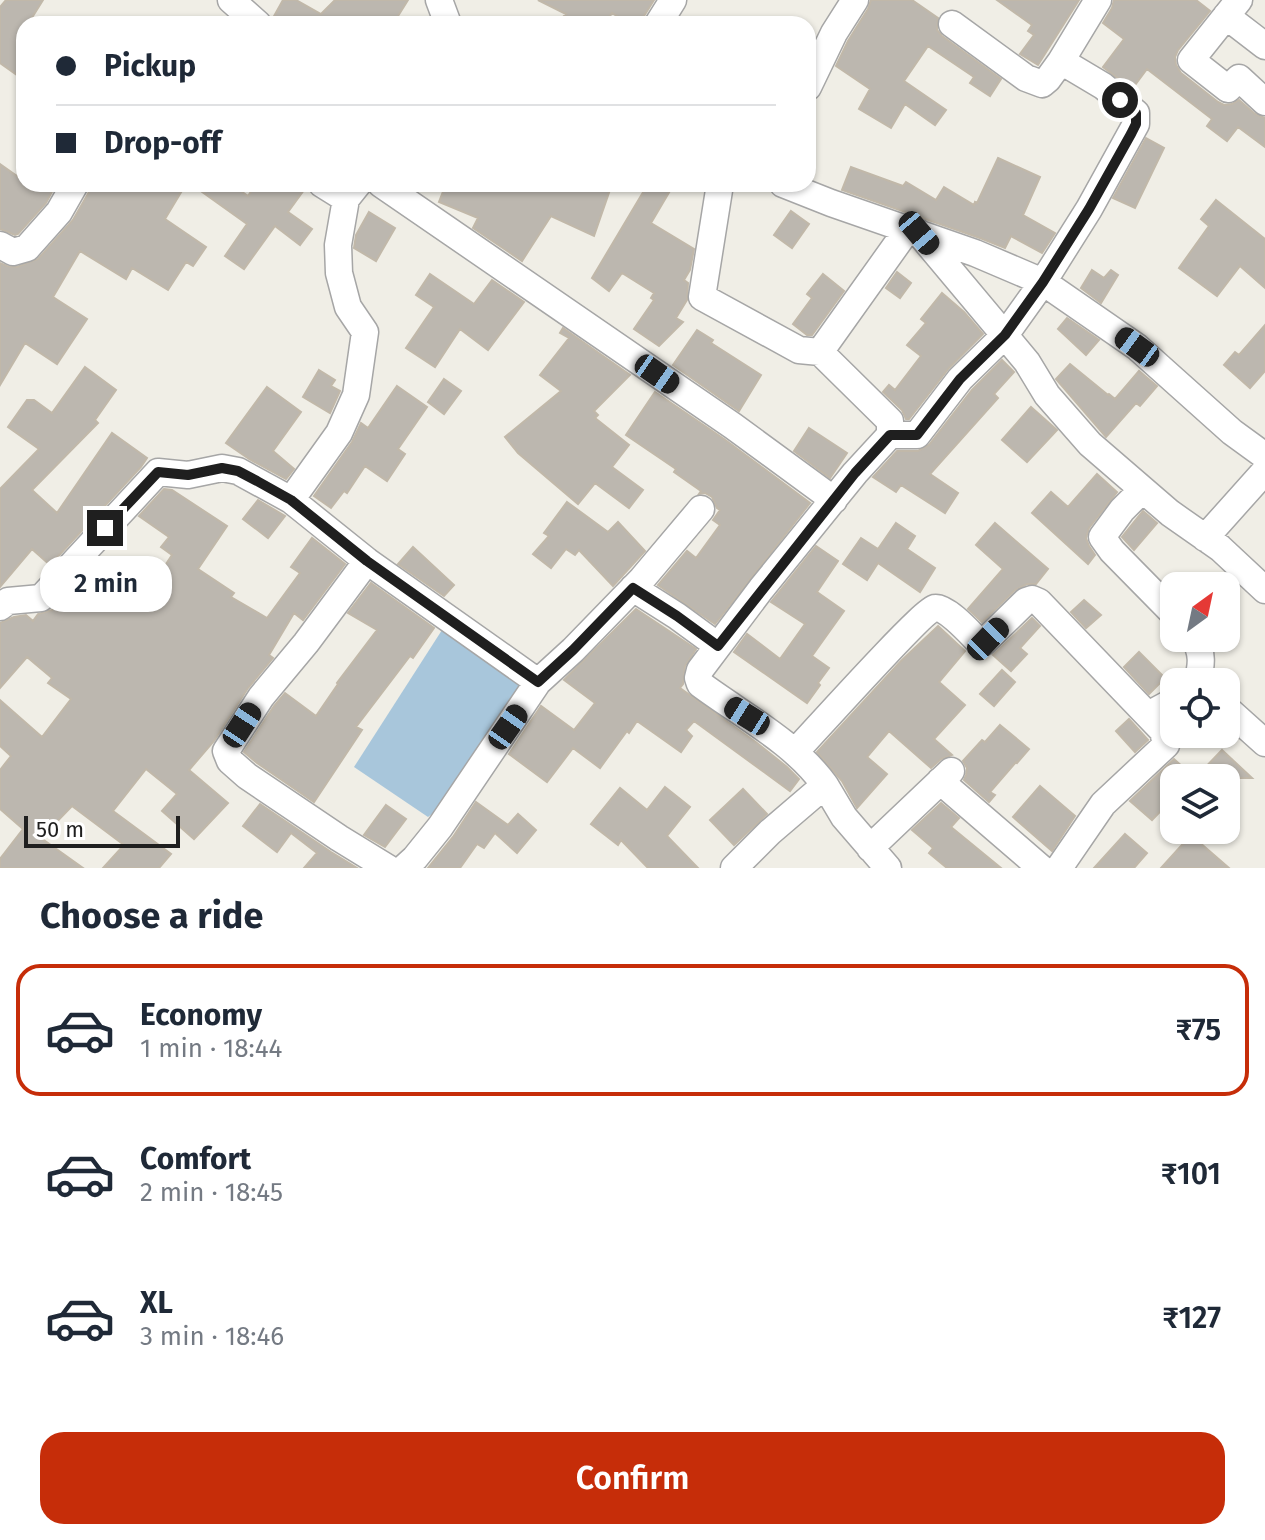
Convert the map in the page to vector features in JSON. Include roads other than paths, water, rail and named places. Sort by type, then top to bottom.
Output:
[{"type":"street","points":[[231,0],[249,16]]},
{"type":"street","points":[[816,70],[855,0]]},
{"type":"street","points":[[952,24],[1036,83],[1042,84],[1061,61],[1097,0]]},
{"type":"street","points":[[1265,46],[1232,8],[1191,60],[1228,89],[1239,78],[1265,102]]},
{"type":"street","points":[[890,435],[917,435],[960,379],[1005,335],[1089,209],[1136,124],[1136,113],[1103,86],[1061,61]]},
{"type":"street","points":[[0,245],[13,252],[27,248],[59,212],[70,192]]},
{"type":"street","points":[[291,500],[339,433],[356,395],[365,332],[348,307],[339,273],[338,245],[352,192]]},
{"type":"street","points":[[393,192],[733,426],[834,500]]},
{"type":"street","points":[[719,192],[702,297],[799,350],[820,352],[890,421],[890,435],[855,473],[718,646],[700,670],[700,684],[813,768],[844,817],[879,858],[946,776],[1041,868]]},
{"type":"street","points":[[805,192],[975,253],[1043,282],[1137,347],[1232,432],[1265,456]]},
{"type":"street","points":[[820,352],[913,232]]},
{"type":"street","points":[[913,232],[1005,335],[1027,362],[1047,395],[1090,444],[1170,513],[1220,548],[1265,590]]},
{"type":"street","points":[[0,607],[8,601],[41,598],[158,472],[188,475],[222,468],[238,471],[291,500],[367,561],[538,682]]},
{"type":"street","points":[[1205,538],[1265,471]]},
{"type":"street","points":[[1142,490],[1102,537],[1160,600]]},
{"type":"street","points":[[404,868],[440,827],[538,682],[633,588],[701,509]]},
{"type":"street","points":[[367,561],[261,697],[226,751],[230,761],[247,776],[388,868]]},
{"type":"street","points":[[633,588],[718,646]]},
{"type":"street","points":[[795,752],[933,608],[949,614],[979,642],[984,642],[1026,601],[1032,599],[1039,602],[1163,731],[1166,745],[1103,804],[1072,863]]},
{"type":"street","points":[[1148,715],[1160,709]]},
{"type":"street","points":[[1240,721],[1265,743]]},
{"type":"street","points":[[734,868],[825,785]]},
{"type":"water","points":[[453,624],[514,668],[524,698],[445,804],[428,817],[354,767],[442,630]]}]
